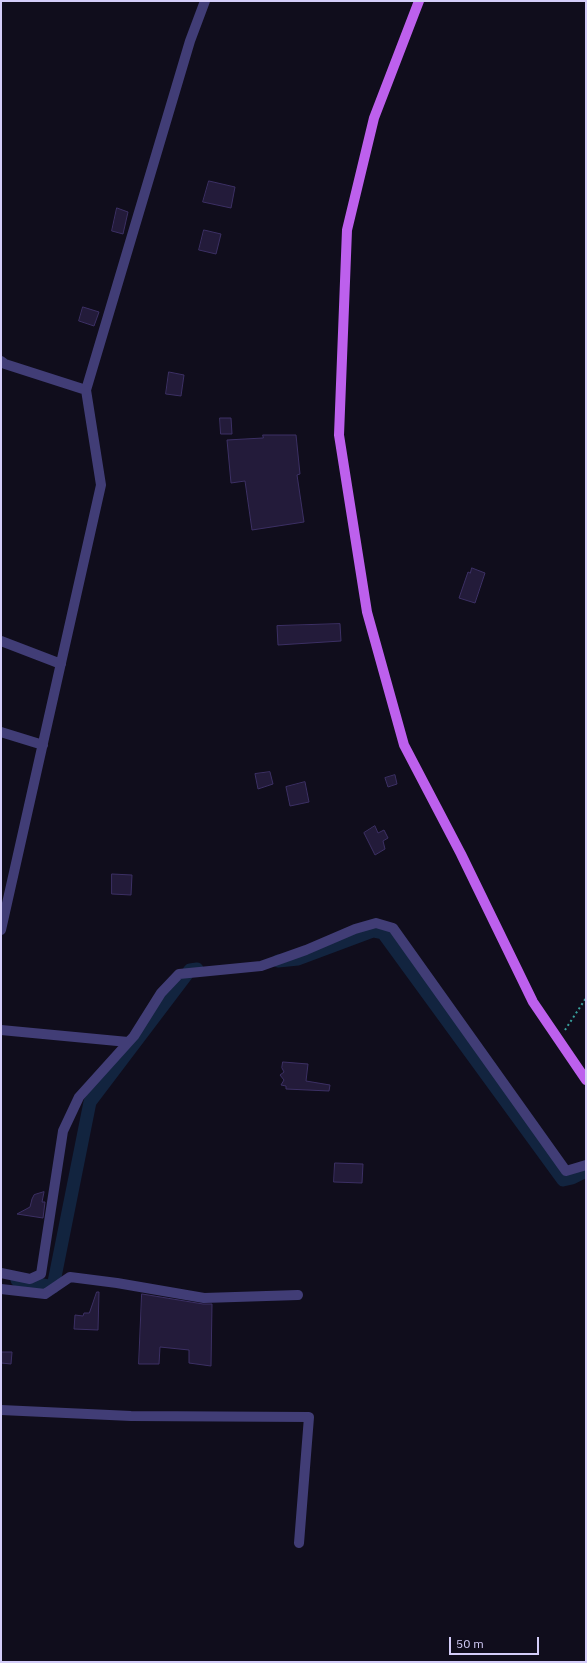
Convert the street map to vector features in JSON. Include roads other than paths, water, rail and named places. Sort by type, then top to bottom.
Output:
[{"type":"main road","points":[[419,1],[374,118],[347,230],[339,436],[367,612],[404,745],[461,854],[533,1002],[586,1080]]},
{"type":"street","points":[[1,930],[101,485],[86,390],[190,41],[205,1]]},
{"type":"street","points":[[1,361],[6,364],[86,390]]},
{"type":"street","points":[[1,641],[61,664]]},
{"type":"street","points":[[1,732],[43,745]]},
{"type":"street","points":[[1,1273],[30,1279],[41,1274],[63,1131],[79,1097],[134,1036],[161,993],[179,974],[261,966],[306,950],[355,929],[376,923],[393,928],[566,1170],[586,1165]]},
{"type":"street","points":[[1,1030],[128,1042]]},
{"type":"street","points":[[1,1289],[45,1294],[70,1277],[117,1283],[204,1298],[298,1295]]},
{"type":"street","points":[[1,1410],[131,1416],[309,1417],[299,1543]]},
{"type":"waterway","points":[[278,961],[298,959],[373,931],[383,933],[563,1180],[572,1178],[586,1171]]},
{"type":"waterway","points":[[17,1280],[53,1287],[90,1102],[190,970],[197,969]]}]
